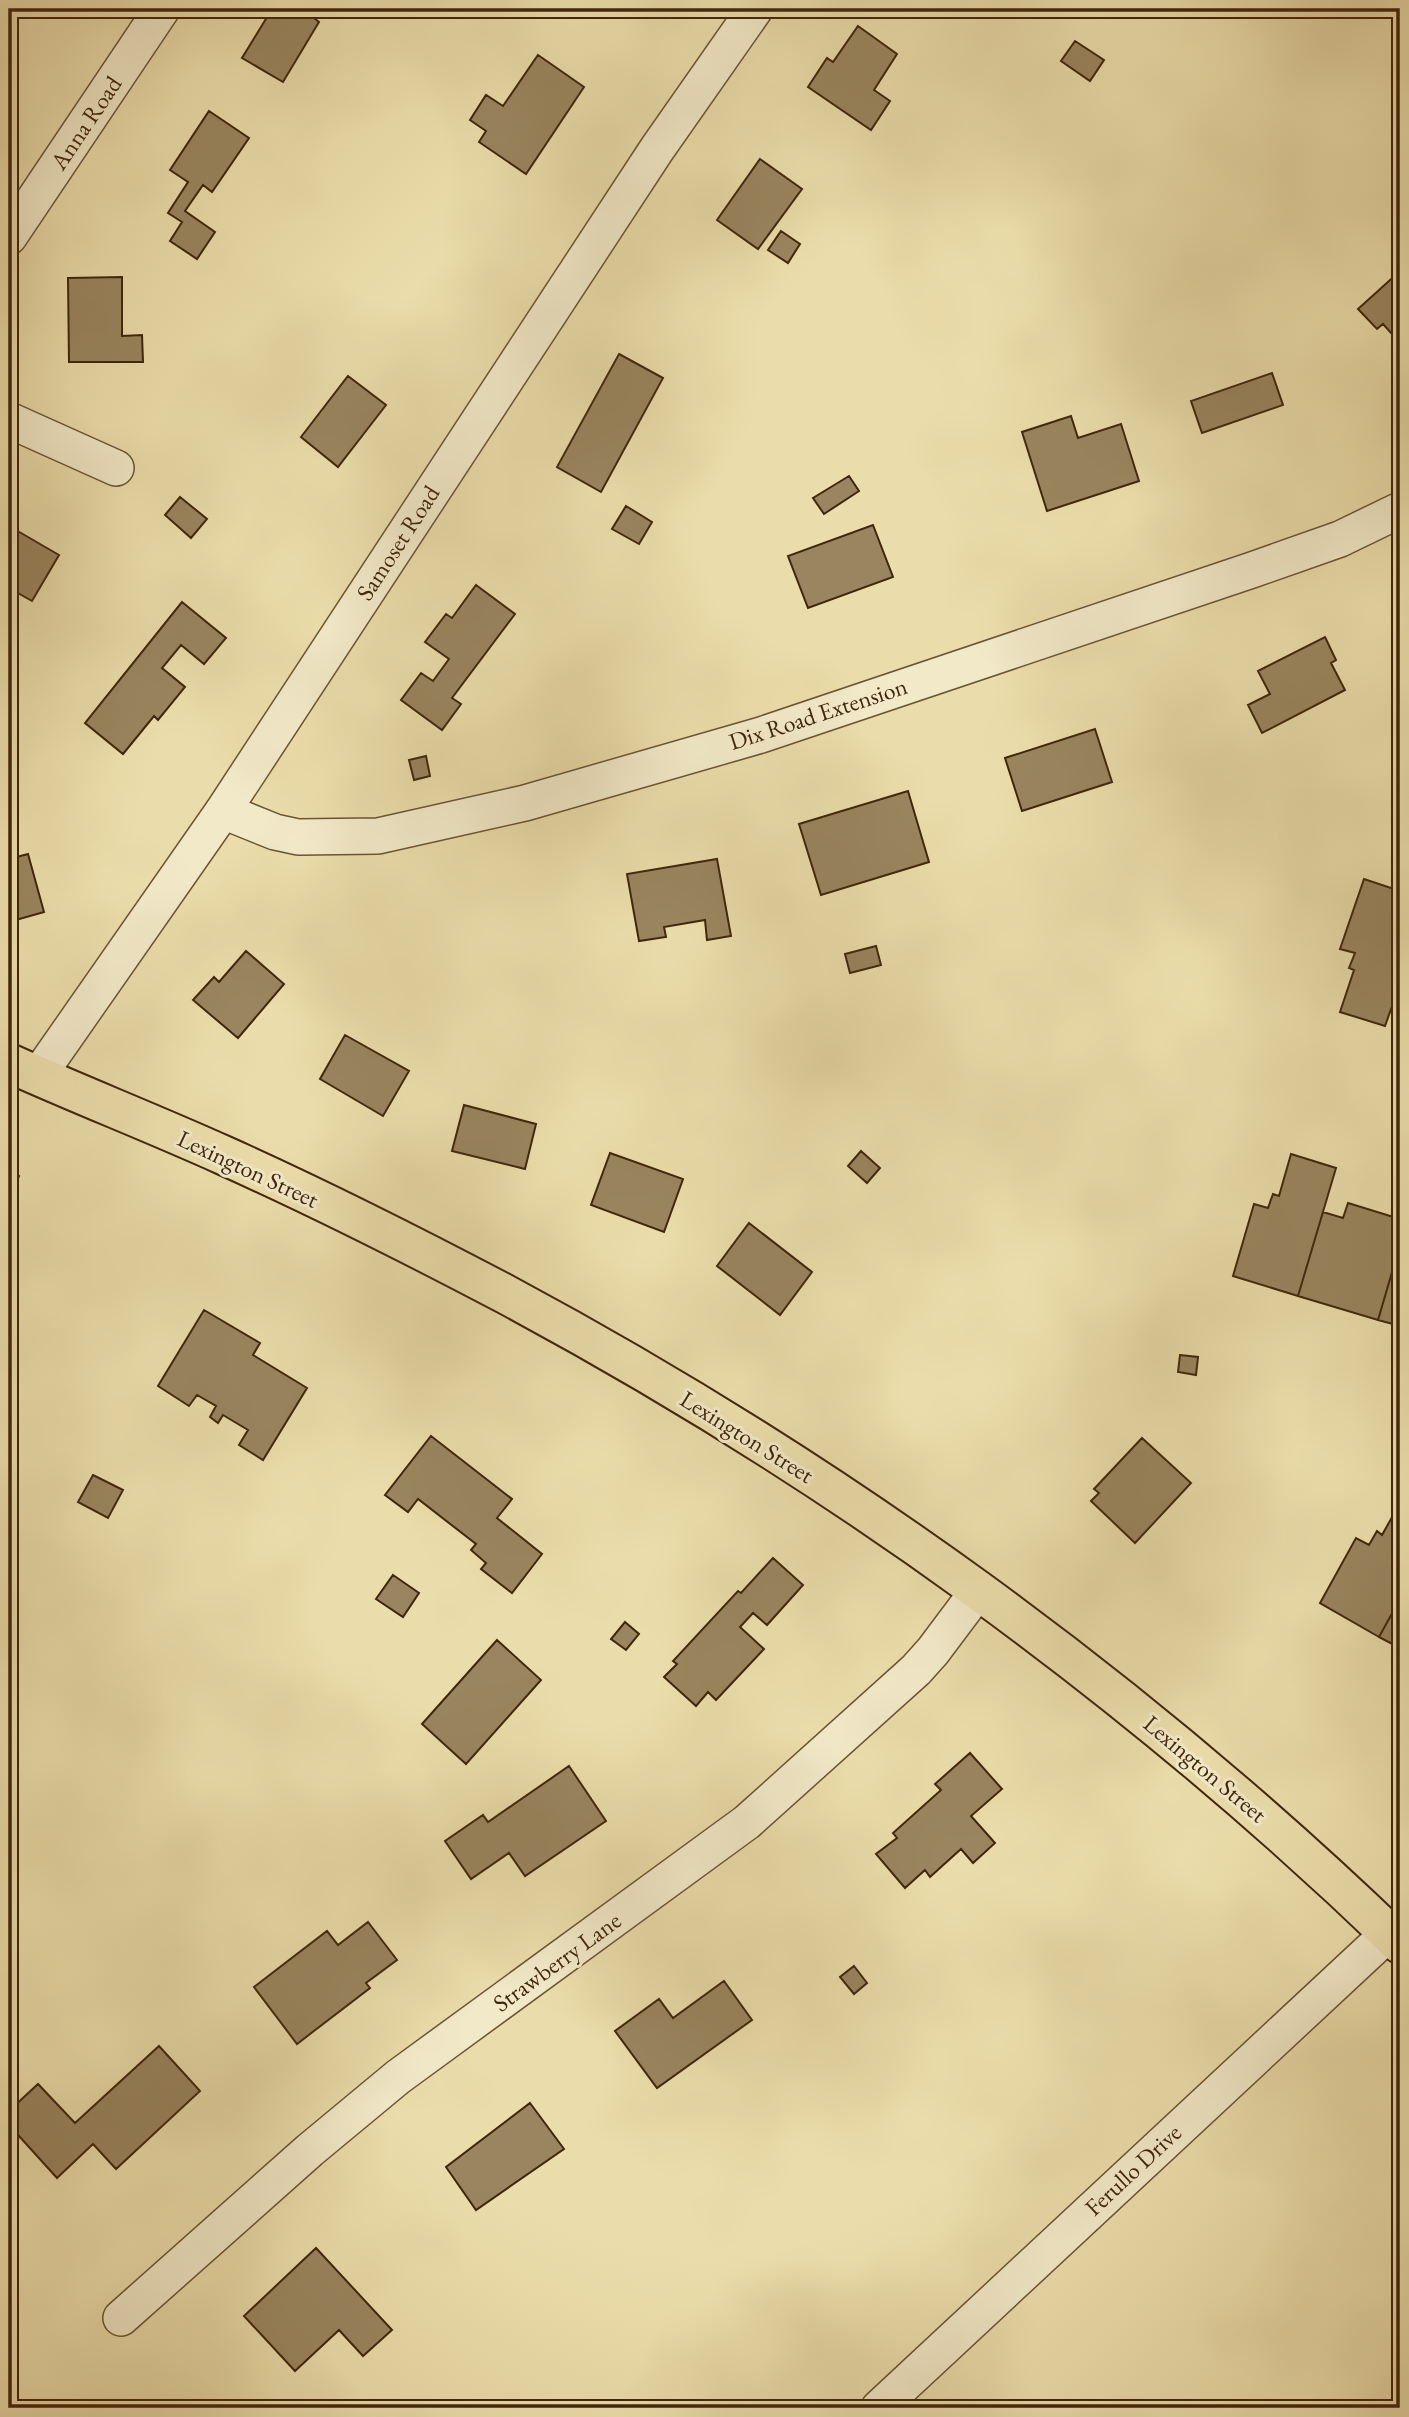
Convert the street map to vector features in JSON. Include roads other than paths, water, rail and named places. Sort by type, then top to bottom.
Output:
[{"type":"main road","name":"Lexington Street","points":[[23,1070],[224,1156],[432,1256],[509,1296],[742,1432],[880,1520],[1151,1722],[1237,1794],[1395,1938]]},
{"type":"street","name":"Anna Road","points":[[9,237],[162,9]]},
{"type":"street","name":"Samoset Road","points":[[23,1070],[223,811],[657,149],[755,9]]},
{"type":"street","points":[[9,420],[116,468]]},
{"type":"street","name":"Dix Road Extension","points":[[223,811],[275,832],[322,838],[378,836],[525,803],[761,735],[1252,570],[1340,539],[1400,510]]},
{"type":"street","name":"Strawberry Lane","points":[[121,2318],[355,2111],[747,1822],[916,1670],[978,1591]]},
{"type":"street","name":"Ferullo Drive","points":[[879,2408],[1395,1938]]}]
